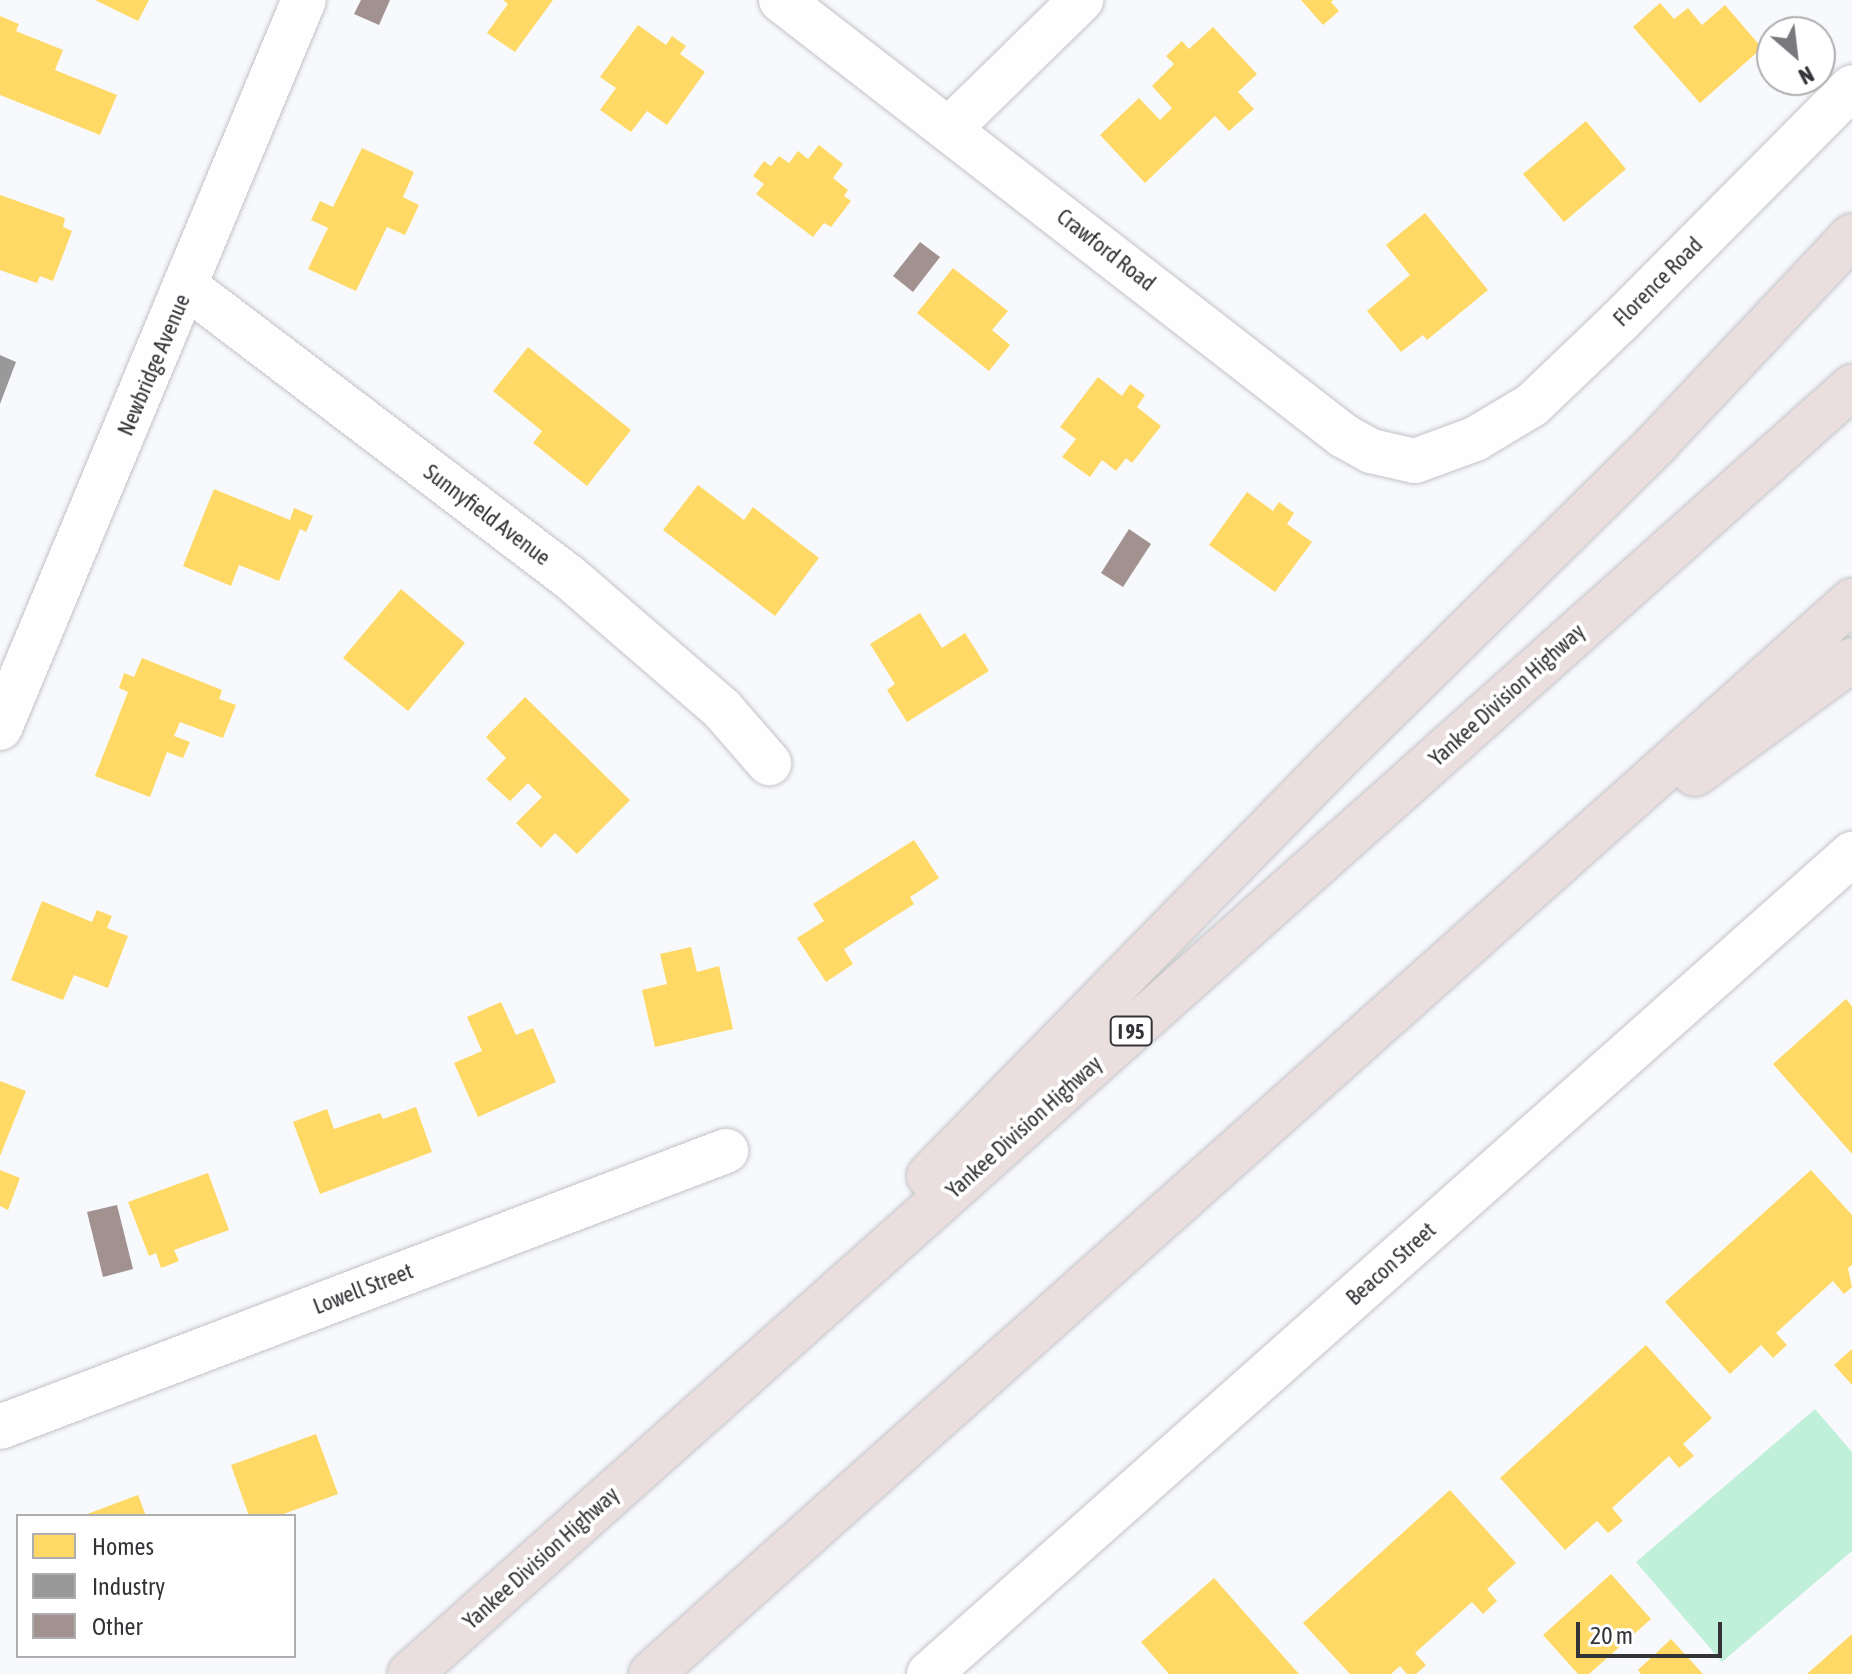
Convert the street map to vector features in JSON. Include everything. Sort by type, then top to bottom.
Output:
[{"type":"highway","points":[[643,1468],[1334,762],[1669,431],[1852,236]]},
{"type":"highway","name":"Yankee Division Highway","points":[[410,1674],[1852,387]]},
{"type":"highway","points":[[651,1674],[1852,601]]},
{"type":"highway","points":[[1483,929],[1852,660]]},
{"type":"street","name":"Newbridge Avenue","points":[[0,728],[187,287],[304,0]]},
{"type":"street","name":"Crawford Road","points":[[781,0],[1344,436],[1371,451],[1415,461],[1445,451]]},
{"type":"street","points":[[949,129],[1081,0]]},
{"type":"street","name":"Florence Road","points":[[1445,451],[1475,439],[1532,405],[1619,322],[1852,87]]},
{"type":"street","name":"Sunnyfield Avenue","points":[[187,287],[568,576],[722,709],[769,763]]},
{"type":"street","name":"Beacon Street","points":[[929,1674],[1852,854]]},
{"type":"street","name":"Lowell Street","points":[[0,1427],[726,1151]]},
{"type":"green space","points":[[1815,1409],[1852,1452],[1852,1551],[1722,1662],[1636,1562]]},
{"type":"building: Homes","points":[[95,0],[149,0],[138,21]]},
{"type":"building: Homes","points":[[503,0],[553,0],[515,52],[487,33],[508,4]]},
{"type":"building: Homes","points":[[1301,0],[1333,0],[1331,2],[1339,11],[1323,25]]},
{"type":"building: Homes","points":[[1660,3],[1674,19],[1688,8],[1702,25],[1725,5],[1756,41],[1756,53],[1700,103],[1633,27]]},
{"type":"building: Homes","points":[[0,16],[19,24],[16,31],[63,50],[55,70],[117,95],[100,135],[0,95]]},
{"type":"building: Homes","points":[[638,25],[666,45],[672,36],[686,46],[680,54],[705,72],[667,125],[647,111],[631,132],[600,110],[616,88],[600,77]]},
{"type":"building: Homes","points":[[1213,27],[1257,74],[1238,92],[1254,109],[1229,131],[1215,116],[1145,183],[1100,135],[1139,98],[1160,120],[1172,108],[1152,86],[1174,64],[1166,56],[1182,41],[1189,49]]},
{"type":"building: Homes","points":[[1586,121],[1626,169],[1564,222],[1523,174]]},
{"type":"building: Homes","points":[[819,145],[843,164],[833,178],[848,190],[844,196],[851,201],[831,227],[824,223],[813,237],[756,194],[764,184],[753,176],[764,161],[771,166],[779,156],[789,163],[798,151],[808,159]]},
{"type":"building: Homes","points":[[362,148],[414,172],[403,197],[419,205],[405,235],[387,227],[356,291],[308,269],[328,228],[311,220],[320,201],[333,207]]},
{"type":"building: Homes","points":[[0,195],[65,218],[63,227],[72,231],[53,281],[40,276],[37,283],[0,270]]},
{"type":"building: Homes","points":[[1425,213],[1488,290],[1427,340],[1423,335],[1401,352],[1367,311],[1410,275],[1386,245]]},
{"type":"building: Homes","points":[[953,268],[1008,311],[992,330],[1010,345],[989,371],[917,313]]},
{"type":"building: Homes","points":[[528,347],[631,430],[587,486],[533,443],[542,431],[493,391]]},
{"type":"building: Homes","points":[[1098,377],[1122,396],[1130,384],[1145,395],[1137,407],[1161,426],[1132,463],[1126,458],[1116,471],[1102,460],[1090,477],[1062,457],[1076,439],[1060,427]]},
{"type":"building: Homes","points":[[698,485],[744,520],[753,507],[819,558],[775,616],[663,530]]},
{"type":"building: Homes","points":[[214,489],[290,520],[294,508],[313,516],[306,532],[300,529],[279,581],[239,565],[231,586],[183,566]]},
{"type":"building: Homes","points":[[1247,492],[1273,511],[1279,502],[1294,513],[1287,524],[1312,542],[1275,592],[1209,545]]},
{"type":"building: Homes","points":[[401,589],[465,643],[408,711],[343,658]]},
{"type":"building: Homes","points":[[920,613],[942,648],[965,633],[989,671],[907,722],[887,690],[895,684],[870,644]]},
{"type":"building: Homes","points":[[142,658],[222,690],[219,699],[236,705],[223,738],[180,722],[174,736],[190,742],[183,758],[167,752],[150,797],[95,776],[128,692],[119,688],[124,673],[134,677]]},
{"type":"building: Homes","points":[[525,697],[630,800],[577,854],[555,833],[541,848],[516,823],[542,797],[528,783],[510,801],[486,779],[506,758],[486,737]]},
{"type":"building: Homes","points":[[914,840],[939,878],[910,897],[914,904],[844,949],[853,964],[826,982],[797,938],[824,921],[813,904]]},
{"type":"building: Homes","points":[[42,901],[92,922],[97,910],[112,916],[107,928],[128,936],[108,988],[74,975],[63,1000],[11,980]]},
{"type":"building: Homes","points":[[691,947],[697,972],[719,966],[733,1029],[655,1047],[642,990],[667,984],[660,954]]},
{"type":"building: Homes","points":[[1846,999],[1852,1006],[1852,1154],[1773,1064]]},
{"type":"building: Homes","points":[[501,1002],[516,1035],[533,1028],[556,1082],[478,1117],[454,1063],[482,1051],[467,1017]]},
{"type":"building: Homes","points":[[0,1081],[26,1091],[0,1156]]},
{"type":"building: Homes","points":[[416,1107],[432,1152],[320,1194],[293,1122],[327,1109],[334,1129],[380,1113],[383,1119]]},
{"type":"building: Homes","points":[[0,1170],[20,1178],[8,1210],[0,1206]]},
{"type":"building: Homes","points":[[1811,1170],[1852,1215],[1852,1265],[1848,1268],[1852,1287],[1844,1294],[1833,1281],[1776,1333],[1787,1345],[1773,1358],[1761,1345],[1730,1374],[1665,1302]]},
{"type":"building: Homes","points":[[208,1173],[229,1230],[174,1250],[179,1261],[161,1268],[156,1253],[149,1256],[128,1202]]},
{"type":"building: Homes","points":[[1646,1345],[1712,1418],[1683,1444],[1694,1456],[1679,1468],[1669,1456],[1612,1508],[1623,1521],[1608,1533],[1597,1521],[1565,1550],[1500,1478]]},
{"type":"building: Homes","points":[[1852,1349],[1852,1385],[1834,1365]]},
{"type":"building: Homes","points":[[316,1434],[338,1494],[283,1514],[248,1514],[231,1465]]},
{"type":"building: Homes","points":[[1450,1490],[1516,1563],[1487,1589],[1497,1601],[1483,1614],[1472,1602],[1415,1653],[1426,1665],[1416,1674],[1407,1674],[1400,1666],[1391,1674],[1350,1674],[1303,1623]]},
{"type":"building: Homes","points":[[138,1495],[145,1514],[87,1514]]},
{"type":"building: Homes","points":[[1611,1574],[1651,1619],[1589,1674],[1578,1674],[1543,1635]]},
{"type":"building: Homes","points":[[1214,1578],[1299,1674],[1169,1674],[1141,1642]]},
{"type":"building: Homes","points":[[1852,1634],[1852,1674],[1807,1674]]},
{"type":"building: Homes","points":[[1671,1639],[1703,1674],[1641,1674],[1638,1670]]},
{"type":"building: Industry","points":[[0,355],[16,362],[0,404]]},
{"type":"building: Other","points":[[361,0],[390,0],[379,25],[354,14]]},
{"type":"building: Other","points":[[920,242],[940,257],[913,292],[893,276]]},
{"type":"building: Other","points":[[1129,529],[1151,544],[1123,587],[1101,573]]},
{"type":"building: Other","points":[[117,1205],[133,1269],[103,1277],[87,1212]]}]
